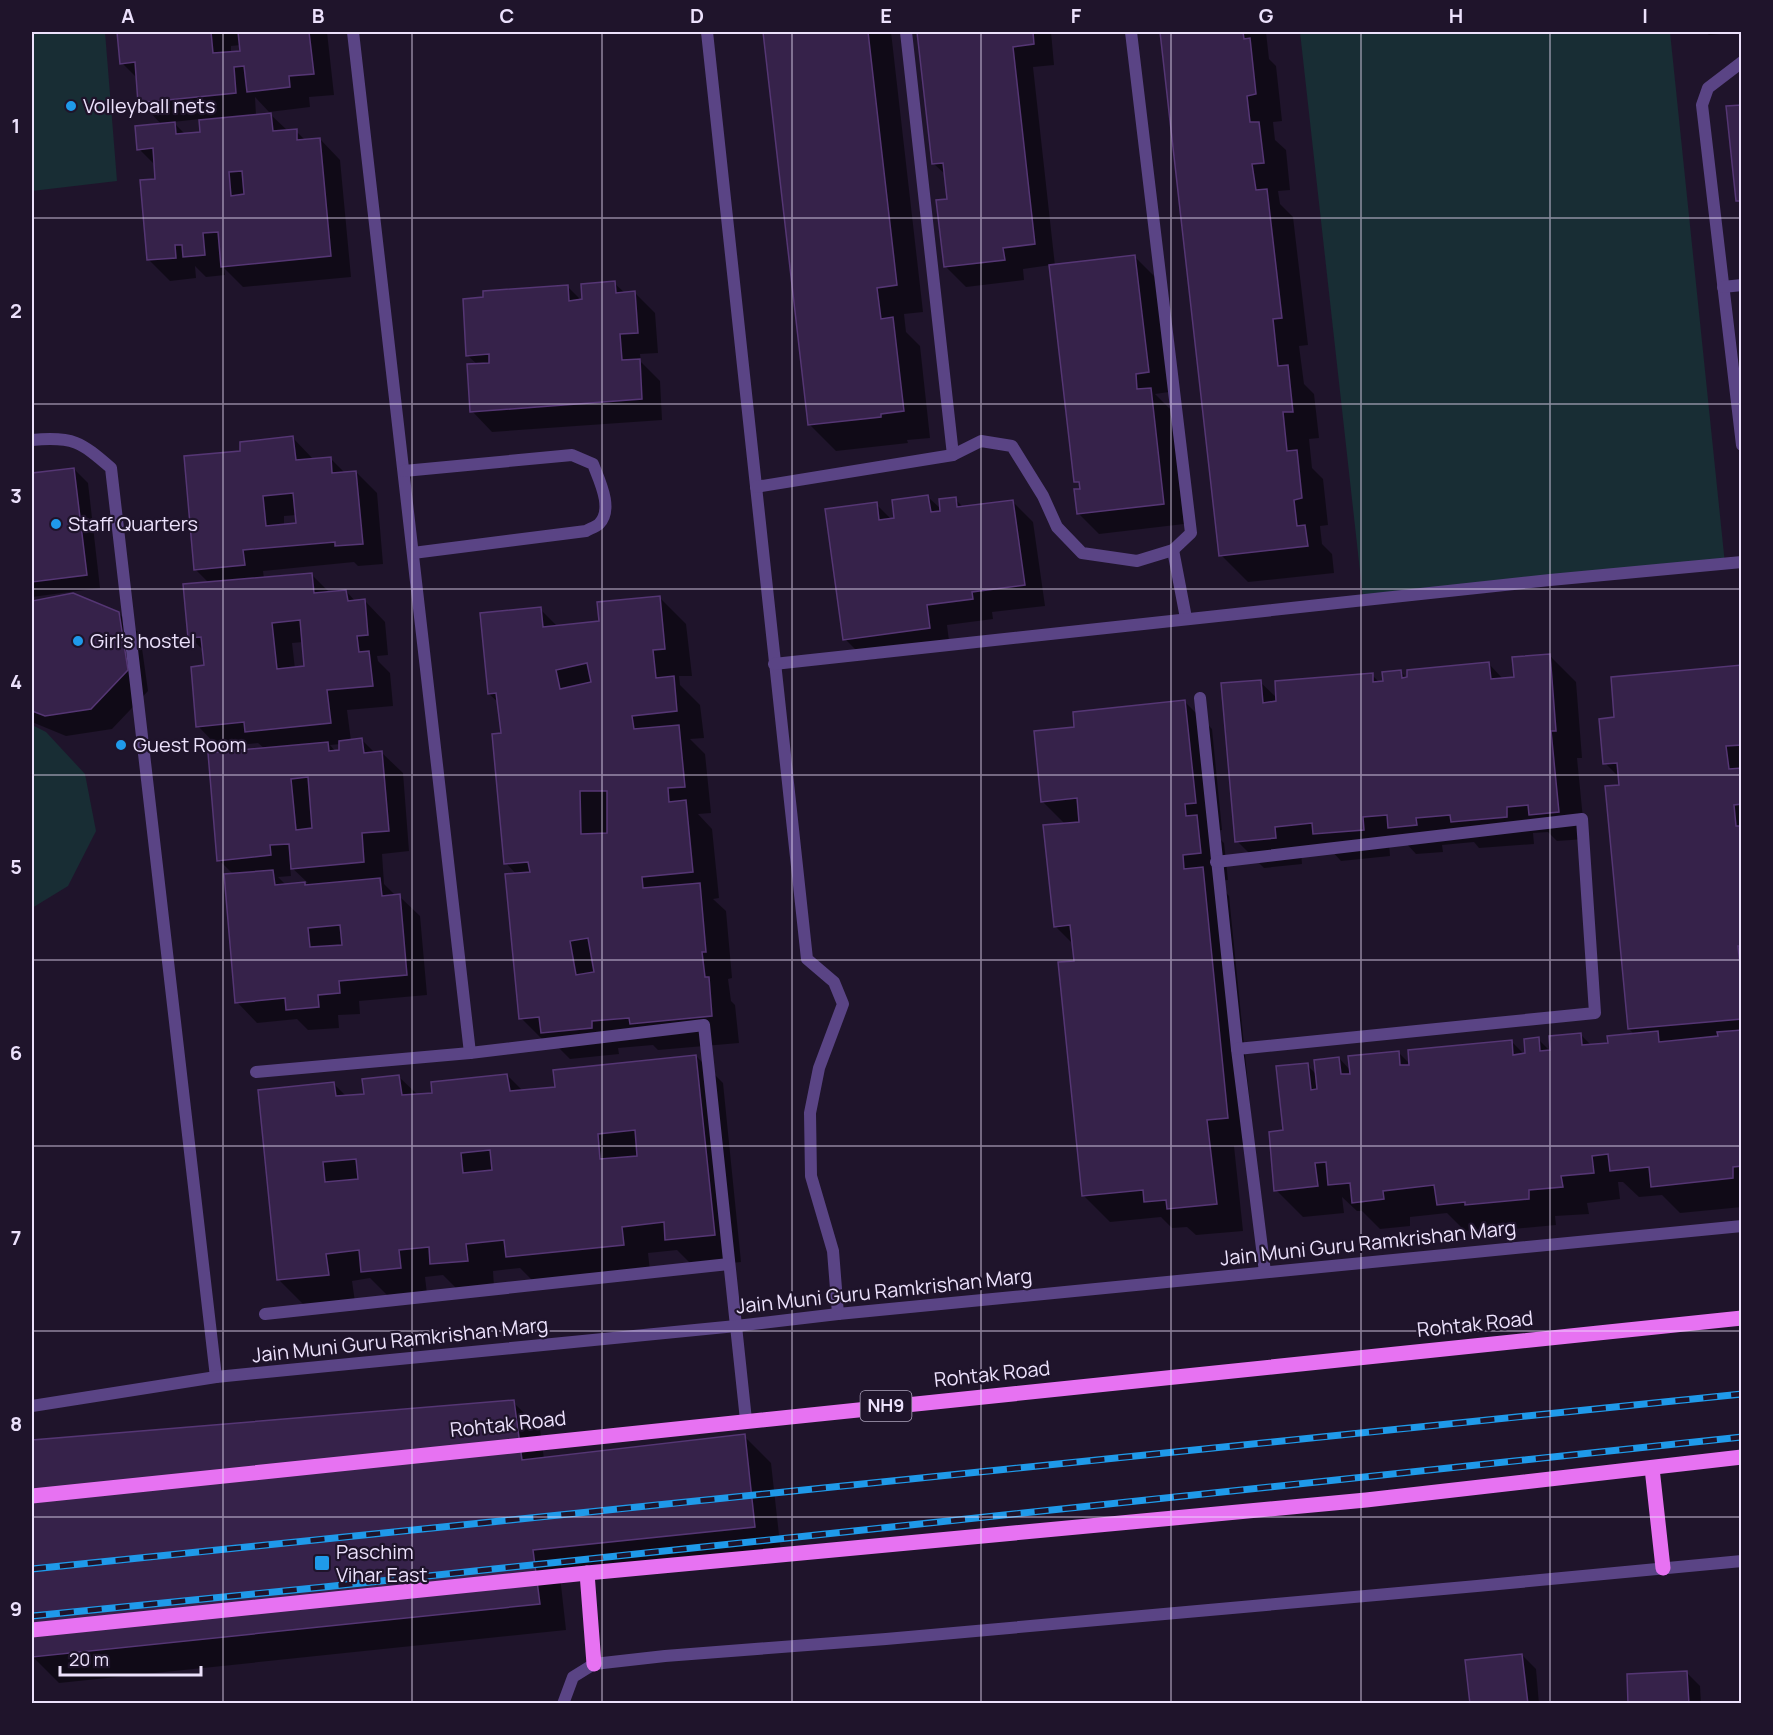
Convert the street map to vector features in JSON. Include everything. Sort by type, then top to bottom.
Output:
[{"type":"main road","name":"Rohtak Road","points":[[32,1496],[1742,1318]]},
{"type":"main road","points":[[32,1630],[586,1573],[1366,1500],[1742,1457]]},
{"type":"main road","points":[[1652,1468],[1663,1568]]},
{"type":"main road","points":[[586,1573],[594,1664]]},
{"type":"street","points":[[353,32],[470,1053]]},
{"type":"street","points":[[707,32],[807,959],[834,982],[843,1004],[819,1068],[810,1113],[811,1176],[833,1251],[838,1314]]},
{"type":"street","points":[[906,32],[953,455]]},
{"type":"street","points":[[756,487],[953,455],[981,441],[1012,446],[1043,496],[1057,527],[1082,553],[1137,561],[1173,550],[1191,533],[1131,32]]},
{"type":"street","points":[[1742,62],[1708,88],[1702,105],[1742,445]]},
{"type":"street","points":[[1723,286],[1742,285]]},
{"type":"street","points":[[32,440],[66,439],[86,446],[111,468],[216,1377]]},
{"type":"street","points":[[404,471],[572,455],[593,464],[601,484],[606,507],[599,523],[586,531],[413,553]]},
{"type":"street","points":[[1173,550],[1186,618]]},
{"type":"street","points":[[774,664],[1186,618],[1742,562]]},
{"type":"street","points":[[1200,699],[1237,1049],[1265,1272]]},
{"type":"street","points":[[1216,862],[1582,819],[1595,1013],[1237,1049]]},
{"type":"street","points":[[256,1072],[470,1053],[704,1025],[746,1420]]},
{"type":"street","name":"Jain Muni Guru Ramkrishan Marg","points":[[32,1406],[216,1377],[1742,1226]]},
{"type":"street","points":[[265,1314],[729,1264]]},
{"type":"street","points":[[563,1704],[573,1677],[594,1664],[1742,1561]]},
{"type":"shaded area","name":"Volleyball nets","points":[[32,32],[105,32],[117,181],[32,191]]},
{"type":"shaded area","points":[[1300,32],[1670,32],[1725,564],[1363,598]]},
{"type":"shaded area","points":[[32,725],[46,732],[85,774],[96,831],[68,886],[32,908]]},
{"type":"building","points":[[117,32],[211,32],[213,53],[240,51],[238,32],[309,32],[314,74],[289,76],[290,87],[247,92],[244,66],[234,67],[236,93],[138,103],[135,62],[120,64]]},
{"type":"building","points":[[763,32],[868,32],[897,285],[877,288],[881,319],[893,317],[904,411],[881,414],[881,417],[808,425]]},
{"type":"building","points":[[917,32],[1033,32],[1034,44],[1013,47],[1035,244],[1003,248],[1005,260],[944,267],[936,200],[947,199],[943,163],[932,164]]},
{"type":"building","points":[[1160,32],[1243,32],[1244,39],[1250,38],[1256,94],[1247,96],[1250,122],[1259,122],[1264,163],[1252,164],[1256,190],[1267,189],[1282,318],[1273,319],[1278,366],[1288,365],[1293,412],[1283,412],[1287,451],[1297,450],[1302,498],[1294,500],[1297,526],[1305,525],[1308,546],[1219,556]]},
{"type":"building","points":[[1742,105],[1742,201],[1736,201],[1726,106]]},
{"type":"building","points":[[271,113],[273,131],[297,129],[297,140],[320,138],[331,256],[221,267],[218,232],[203,233],[205,255],[183,257],[182,245],[175,245],[176,258],[147,260],[140,180],[155,179],[153,148],[137,150],[135,126],[175,122],[176,134],[200,132],[199,120]],"holes":[[[242,171],[244,194],[231,196],[229,172]]]},
{"type":"building","points":[[1135,255],[1149,372],[1136,374],[1137,389],[1151,388],[1164,504],[1077,514],[1074,489],[1080,489],[1079,482],[1074,482],[1049,265]]},
{"type":"building","points":[[615,281],[616,293],[635,291],[638,333],[620,334],[622,360],[640,359],[642,399],[470,412],[467,364],[489,363],[489,354],[466,356],[463,299],[483,297],[483,291],[568,285],[569,301],[582,299],[581,284]]},
{"type":"building","points":[[293,436],[296,460],[331,457],[332,473],[356,471],[363,544],[335,546],[335,542],[243,550],[245,565],[194,570],[184,456],[240,451],[240,442]],"holes":[[[293,493],[296,523],[266,526],[263,496]]]},
{"type":"building","name":"Staff Quarters","points":[[74,468],[87,575],[32,582],[32,473]]},
{"type":"building","points":[[928,495],[931,512],[940,511],[939,499],[956,497],[957,507],[1013,500],[1025,585],[972,592],[973,599],[927,605],[930,628],[843,640],[825,509],[877,502],[879,520],[894,518],[892,500]]},
{"type":"building","points":[[312,573],[314,593],[346,590],[348,601],[365,599],[368,635],[357,636],[359,652],[369,651],[373,686],[327,690],[331,723],[245,732],[244,722],[196,727],[191,667],[204,665],[201,637],[188,638],[183,584]],"holes":[[[300,620],[304,666],[277,669],[272,623]]]},
{"type":"building","name":"Girl's hostel","points":[[73,593],[119,612],[128,670],[91,709],[45,716],[32,711],[32,601]]},
{"type":"building","points":[[660,596],[665,649],[653,650],[656,678],[674,676],[677,711],[632,716],[634,729],[679,725],[685,787],[668,788],[669,802],[686,800],[693,872],[642,877],[643,888],[700,883],[706,952],[702,952],[705,977],[709,977],[712,1016],[630,1024],[629,1018],[592,1021],[592,1028],[541,1033],[539,1017],[519,1019],[505,874],[530,872],[528,862],[504,864],[492,734],[501,733],[496,693],[488,694],[480,613],[541,607],[543,627],[599,621],[597,602]],"holes":[[[587,663],[591,682],[560,689],[556,670]],[[580,791],[607,791],[607,833],[581,834]],[[588,938],[594,972],[576,975],[570,941]]]},
{"type":"building","points":[[1550,654],[1556,731],[1551,731],[1559,812],[1529,815],[1528,805],[1507,807],[1507,817],[1451,822],[1450,815],[1416,818],[1417,825],[1388,828],[1387,815],[1363,817],[1364,830],[1313,834],[1312,823],[1275,827],[1276,838],[1235,842],[1221,683],[1261,680],[1263,703],[1276,701],[1275,681],[1373,673],[1373,682],[1383,681],[1382,672],[1401,670],[1402,678],[1407,677],[1407,670],[1489,662],[1491,679],[1514,677],[1512,657]]},
{"type":"building","points":[[1742,665],[1742,745],[1726,746],[1729,769],[1742,768],[1742,804],[1734,805],[1736,826],[1742,826],[1742,946],[1738,946],[1742,984],[1742,1019],[1628,1029],[1605,786],[1619,785],[1617,763],[1603,764],[1599,719],[1614,717],[1611,677]]},
{"type":"building","points":[[1185,700],[1196,803],[1185,804],[1186,816],[1197,815],[1201,853],[1183,855],[1184,869],[1203,867],[1228,1118],[1207,1120],[1217,1204],[1167,1209],[1166,1200],[1144,1202],[1143,1190],[1082,1196],[1058,962],[1074,961],[1070,925],[1054,927],[1043,825],[1079,822],[1077,798],[1041,802],[1034,731],[1074,727],[1073,712]]},
{"type":"building","points":[[362,738],[364,753],[382,751],[389,831],[362,833],[364,862],[291,869],[289,844],[270,845],[271,855],[217,861],[208,753],[328,742],[329,751],[339,750],[339,741]],"holes":[[[308,777],[312,828],[296,830],[291,779]]]},
{"type":"building","points":[[273,870],[275,885],[305,882],[305,885],[380,878],[382,896],[400,894],[407,975],[339,981],[340,993],[318,995],[319,1007],[286,1010],[285,998],[235,1003],[224,874]],"holes":[[[340,925],[342,945],[310,947],[308,928]]]},
{"type":"building","points":[[1742,1030],[1742,1166],[1733,1167],[1733,1178],[1651,1187],[1649,1167],[1610,1171],[1608,1154],[1592,1156],[1594,1173],[1561,1176],[1563,1187],[1529,1190],[1529,1199],[1465,1205],[1465,1202],[1437,1205],[1434,1185],[1383,1191],[1384,1199],[1352,1203],[1350,1183],[1328,1185],[1326,1162],[1315,1163],[1318,1186],[1274,1191],[1269,1132],[1283,1130],[1276,1066],[1308,1063],[1311,1090],[1317,1089],[1314,1060],[1339,1057],[1341,1074],[1350,1074],[1348,1056],[1399,1051],[1400,1065],[1409,1065],[1408,1050],[1512,1040],[1513,1055],[1525,1053],[1524,1039],[1539,1037],[1540,1051],[1550,1050],[1549,1036],[1581,1033],[1582,1045],[1608,1043],[1607,1036],[1658,1031],[1659,1042],[1718,1036],[1717,1032]]},
{"type":"building","points":[[696,1055],[715,1235],[665,1240],[664,1222],[622,1227],[624,1245],[506,1257],[504,1240],[466,1244],[468,1261],[430,1264],[429,1247],[399,1250],[401,1268],[361,1272],[359,1250],[326,1254],[329,1275],[277,1280],[258,1090],[334,1082],[336,1096],[364,1094],[362,1079],[399,1075],[402,1095],[432,1093],[431,1082],[507,1074],[510,1091],[555,1087],[553,1070]],"holes":[[[635,1130],[637,1156],[600,1159],[598,1134]],[[490,1150],[492,1170],[463,1173],[461,1153]],[[356,1159],[358,1179],[325,1182],[323,1162]]]},
{"type":"building","points":[[514,1400],[522,1460],[745,1434],[755,1527],[533,1550],[540,1604],[32,1657],[32,1440]]},
{"type":"building","points":[[1522,1654],[1528,1704],[1470,1704],[1465,1660]]},
{"type":"building","points":[[1687,1671],[1689,1704],[1628,1704],[1627,1674]]},
{"type":"railway","points":[[32,1569],[1742,1394]]},
{"type":"railway","points":[[32,1616],[1742,1437]]},
{"type":"place","name":"Volleyball nets","points":[[71,106]]},
{"type":"place","name":"Staff Quarters","points":[[56,524]]},
{"type":"place","name":"Girl's hostel","points":[[78,641]]},
{"type":"place","name":"Guest Room","points":[[121,745]]},
{"type":"place","name":"Paschim Vihar East","points":[[322,1563]]}]
